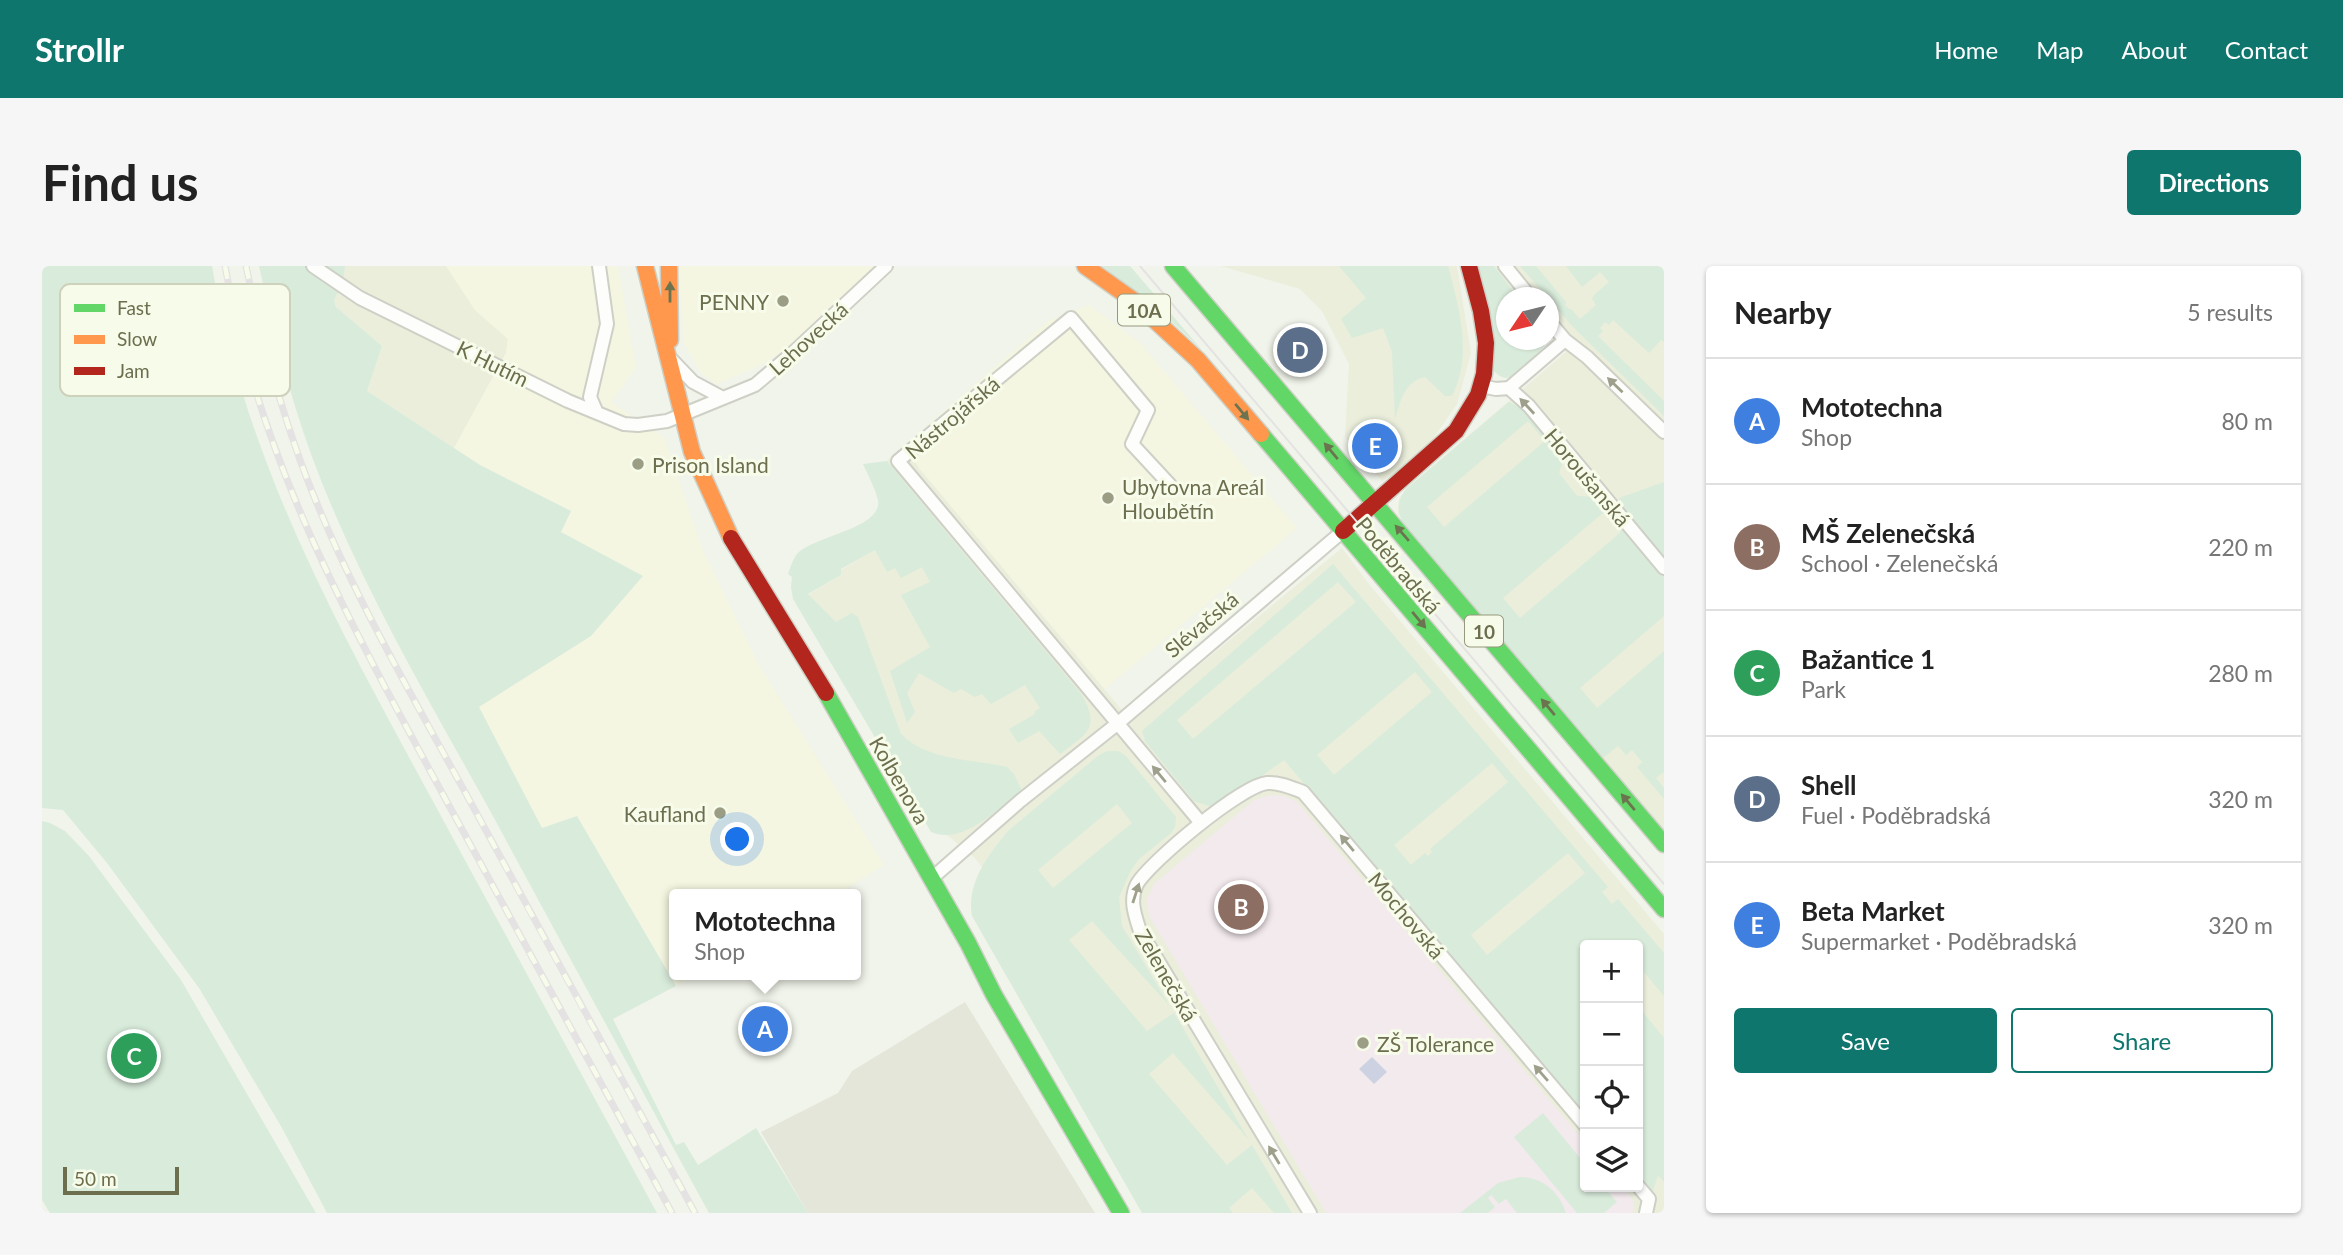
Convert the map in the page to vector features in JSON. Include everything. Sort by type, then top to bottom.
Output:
[{"type":"main road","points":[[645,266],[669,357]]},
{"type":"main road","points":[[669,266],[669,357]]},
{"type":"main road","name":"Poděbradská","points":[[1085,266],[1133,300],[1198,360],[1664,909]]},
{"type":"main road","name":"Poděbradská","points":[[1173,266],[1664,844]]},
{"type":"main road","name":"Slévačská","points":[[1343,531],[1456,431],[1469,412],[1481,386],[1485,349],[1482,314],[1469,266]]},
{"type":"main road","name":"Kolbenova","points":[[669,357],[681,414],[702,478],[733,543],[801,651],[876,779],[968,943],[994,995],[1121,1213]]},
{"type":"street","name":"K Hutím","points":[[313,266],[359,298],[624,424],[654,424],[681,414]]},
{"type":"street","points":[[597,413],[590,397],[607,324],[599,266]]},
{"type":"street","name":"Lehovecká","points":[[681,414],[755,385],[886,266]]},
{"type":"street","points":[[1506,266],[1522,287]]},
{"type":"street","name":"Nástrojářská","points":[[1116,724],[898,461],[1071,318],[1148,410],[1132,444],[1170,485]]},
{"type":"street","points":[[1559,332],[1664,432]]},
{"type":"street","points":[[1481,386],[1509,388],[1565,340]]},
{"type":"street","points":[[669,357],[693,382],[723,398]]},
{"type":"street","name":"Horoušanská","points":[[1509,388],[1529,406],[1664,568]]},
{"type":"street","name":"Slévačská","points":[[931,879],[1020,801],[1116,724],[1343,531]]},
{"type":"street","points":[[1116,724],[1201,823]]},
{"type":"street","name":"Mochovská","points":[[1201,823],[1248,789],[1267,783],[1286,785],[1303,792],[1580,1119]]},
{"type":"street","name":"Zelenečská","points":[[1201,823],[1153,866],[1136,886],[1132,906],[1140,931],[1310,1213]]},
{"type":"street","points":[[1643,1192],[1649,1199],[1646,1213]]},
{"type":"shaded area","points":[[42,266],[212,266],[216,284],[60,284],[60,396],[244,396],[272,478],[332,610],[657,1213],[327,1213],[282,1128],[199,988],[107,863],[63,810],[42,808]]},
{"type":"shaded area","points":[[259,266],[345,266],[343,283],[334,300],[336,307],[382,346],[367,391],[480,465],[571,511],[561,532],[643,576],[591,636],[479,707],[542,828],[577,816],[669,974],[669,980],[673,980],[676,986],[613,1019],[676,1145],[684,1142],[698,1165],[756,1128],[808,1213],[709,1213],[372,594],[330,502],[290,388],[290,284],[263,284]]},
{"type":"shaded area","points":[[345,266],[446,266],[475,310],[508,339],[506,353],[454,448],[367,391],[382,346],[337,308],[334,300],[343,283]]},
{"type":"shaded area","points":[[446,266],[618,266],[636,368],[611,402],[664,437],[703,551],[759,665],[884,865],[845,889],[669,889],[669,974],[577,816],[542,828],[479,707],[591,636],[561,532],[571,512],[480,465],[454,448],[506,353],[508,339],[475,310]]},
{"type":"shaded area","points":[[679,266],[879,266],[785,350],[757,367],[717,384],[701,373],[684,343]]},
{"type":"shaded area","points":[[1102,266],[1130,266],[1202,350],[1153,304]]},
{"type":"shaded area","points":[[1221,266],[1457,266],[1471,353],[1457,404],[1432,440],[1399,471],[1382,481],[1345,437],[1349,364],[1322,311],[1300,289]]},
{"type":"shaded area","points":[[1339,266],[1448,266],[1460,315],[1463,348],[1462,364],[1452,396],[1445,396],[1425,377],[1418,379],[1404,393],[1395,419],[1392,352],[1383,328],[1352,338],[1341,319],[1366,298]]},
{"type":"shaded area","points":[[1477,266],[1494,266],[1510,287],[1496,287],[1496,350],[1541,350],[1518,373],[1507,378],[1501,377],[1493,370],[1493,330]]},
{"type":"shaded area","points":[[1494,266],[1664,266],[1664,831],[1398,514],[1399,499],[1406,489],[1566,352],[1559,345],[1559,287],[1510,287]]},
{"type":"shaded area","points":[[1520,266],[1536,266],[1554,287],[1538,287]]},
{"type":"shaded area","points":[[1566,266],[1664,266],[1664,342],[1661,340],[1649,353],[1613,320],[1609,325],[1605,322],[1600,328],[1603,331],[1598,336],[1664,401],[1664,416],[1559,311],[1559,294],[1566,302],[1565,305],[1580,319],[1596,305],[1592,299],[1594,295],[1609,282],[1600,272],[1582,287]]},
{"type":"shaded area","name":"Ubytovna Areál Hloubětín","points":[[1089,305],[1140,343],[1297,528],[1105,689],[919,468],[905,445],[1048,321]]},
{"type":"shaded area","points":[[1509,402],[1521,408],[1564,457],[1559,473],[1577,496],[1596,497],[1664,577],[1664,616],[1580,688],[1597,708],[1664,651],[1664,772],[1656,778],[1664,788],[1664,799],[1637,767],[1642,762],[1632,750],[1626,755],[1618,746],[1603,758],[1403,524],[1399,506],[1406,489]],"holes":[[[1528,421],[1545,441],[1444,527],[1427,507]],[[1604,512],[1621,532],[1520,618],[1503,598]]]},
{"type":"shaded area","points":[[905,445],[919,468],[1131,721],[1342,548],[1368,583],[1664,934],[1664,1213],[1190,1213],[995,884],[975,858],[936,826],[808,595],[841,575],[841,570],[931,516],[887,461]]},
{"type":"shaded area","points":[[887,461],[1082,695],[1090,716],[1088,730],[1060,754],[1039,731],[1018,743],[1009,729],[1035,714],[1040,708],[1025,685],[991,704],[982,694],[975,697],[961,689],[954,693],[919,673],[907,693],[915,712],[907,723],[890,671],[930,647],[901,595],[930,582],[922,567],[901,578],[895,568],[887,572],[875,550],[841,569],[841,575],[808,594],[836,622],[852,613],[858,617],[901,734],[912,743],[937,754],[1007,767],[1014,774],[1022,791],[980,823],[955,834],[931,832],[793,599],[792,577],[788,574],[797,554],[805,548],[870,518],[877,510],[878,500],[863,464]]},
{"type":"shaded area","points":[[1664,482],[1664,556],[1619,503],[1619,498]]},
{"type":"shaded area","points":[[1333,564],[1608,887],[1602,892],[1612,904],[1618,899],[1664,953],[1664,996],[1643,971],[1643,940],[1580,940],[1580,1109],[1284,760],[1212,807],[1194,801],[1145,741],[1142,731]],"holes":[[[1338,582],[1356,602],[1193,739],[1177,720]],[[1415,672],[1432,692],[1334,775],[1317,755]],[[1492,763],[1508,782],[1430,849],[1432,852],[1428,856],[1425,853],[1411,865],[1394,845]],[[1568,853],[1585,873],[1487,955],[1471,935]]]},
{"type":"shaded area","points":[[1118,751],[1126,756],[1176,817],[1171,833],[1139,859],[1119,897],[1122,926],[1169,1005],[1092,921],[1069,940],[1147,1031],[1174,1013],[1249,1140],[1173,1053],[1149,1074],[1227,1165],[1252,1145],[1292,1213],[1274,1213],[1252,1188],[1229,1208],[1233,1213],[1142,1213],[972,916],[975,881],[1000,840],[1099,755]],"holes":[[[1117,804],[1132,823],[1053,888],[1038,870]]]},
{"type":"shaded area","name":"ZŠ Tolerance","points":[[1270,795],[1284,796],[1297,802],[1580,1136],[1580,1192],[1627,1192],[1632,1198],[1632,1213],[1326,1213],[1149,916],[1147,898],[1154,884],[1254,800]]},
{"type":"shaded area","points":[[42,821],[65,831],[89,856],[181,980],[316,1213],[50,1213],[42,1200]]},
{"type":"shaded area","points":[[673,980],[687,980],[676,986]]},
{"type":"shaded area","points":[[965,1002],[1095,1213],[808,1213],[761,1132],[838,1093],[852,1071]]},
{"type":"shaded area","points":[[1643,1012],[1664,1038],[1664,1182],[1658,1175],[1652,1193],[1643,1183]]},
{"type":"shaded area","points":[[1543,1113],[1580,1158],[1580,1192],[1608,1192],[1617,1202],[1604,1213],[1577,1213],[1514,1137]]},
{"type":"shaded area","points":[[1520,1177],[1536,1180],[1549,1187],[1559,1198],[1566,1213],[1517,1213],[1506,1199],[1499,1204],[1491,1195],[1488,1198],[1495,1207],[1488,1213],[1460,1213],[1498,1183]]},
{"type":"water","points":[[1372,1057],[1387,1072],[1374,1084],[1359,1069]]},
{"type":"tram line","points":[[1140,266],[1664,884]]},
{"type":"railway","points":[[225,266],[229,284]]},
{"type":"railway","points":[[246,266],[250,284]]},
{"type":"railway","points":[[258,396],[313,542],[344,607],[672,1213]]},
{"type":"railway","points":[[279,396],[318,506],[359,596],[695,1213]]},
{"type":"traffic: fast","points":[[1173,266],[1664,844]]},
{"type":"traffic: fast","points":[[1261,434],[1664,909]]},
{"type":"traffic: fast","points":[[826,693],[968,943],[994,995],[1121,1213]]},
{"type":"traffic: slow","points":[[645,266],[692,452],[731,538]]},
{"type":"traffic: slow","points":[[669,266],[670,340]]},
{"type":"traffic: slow","points":[[1085,266],[1133,300],[1198,360],[1261,434]]},
{"type":"traffic: jam","points":[[1343,531],[1456,431],[1478,395],[1484,374],[1486,343],[1469,266]]},
{"type":"traffic: jam","points":[[731,538],[826,693]]},
{"type":"place","name":"PENNY","points":[[783,301]]},
{"type":"place","name":"Shell","points":[[1300,350]]},
{"type":"place","name":"Beta Market","points":[[1375,446]]},
{"type":"place","name":"Prison Island","points":[[638,464]]},
{"type":"place","name":"Ubytovna Areál Hloubětín","points":[[1108,498]]},
{"type":"place","name":"Kaufland","points":[[720,813]]},
{"type":"place","name":"MŠ Zelenečská","points":[[1241,907]]},
{"type":"place","name":"Mototechna","points":[[765,1029]]},
{"type":"place","name":"ZŠ Tolerance","points":[[1363,1043]]},
{"type":"place","name":"Bažantice 1","points":[[134,1056]]}]
